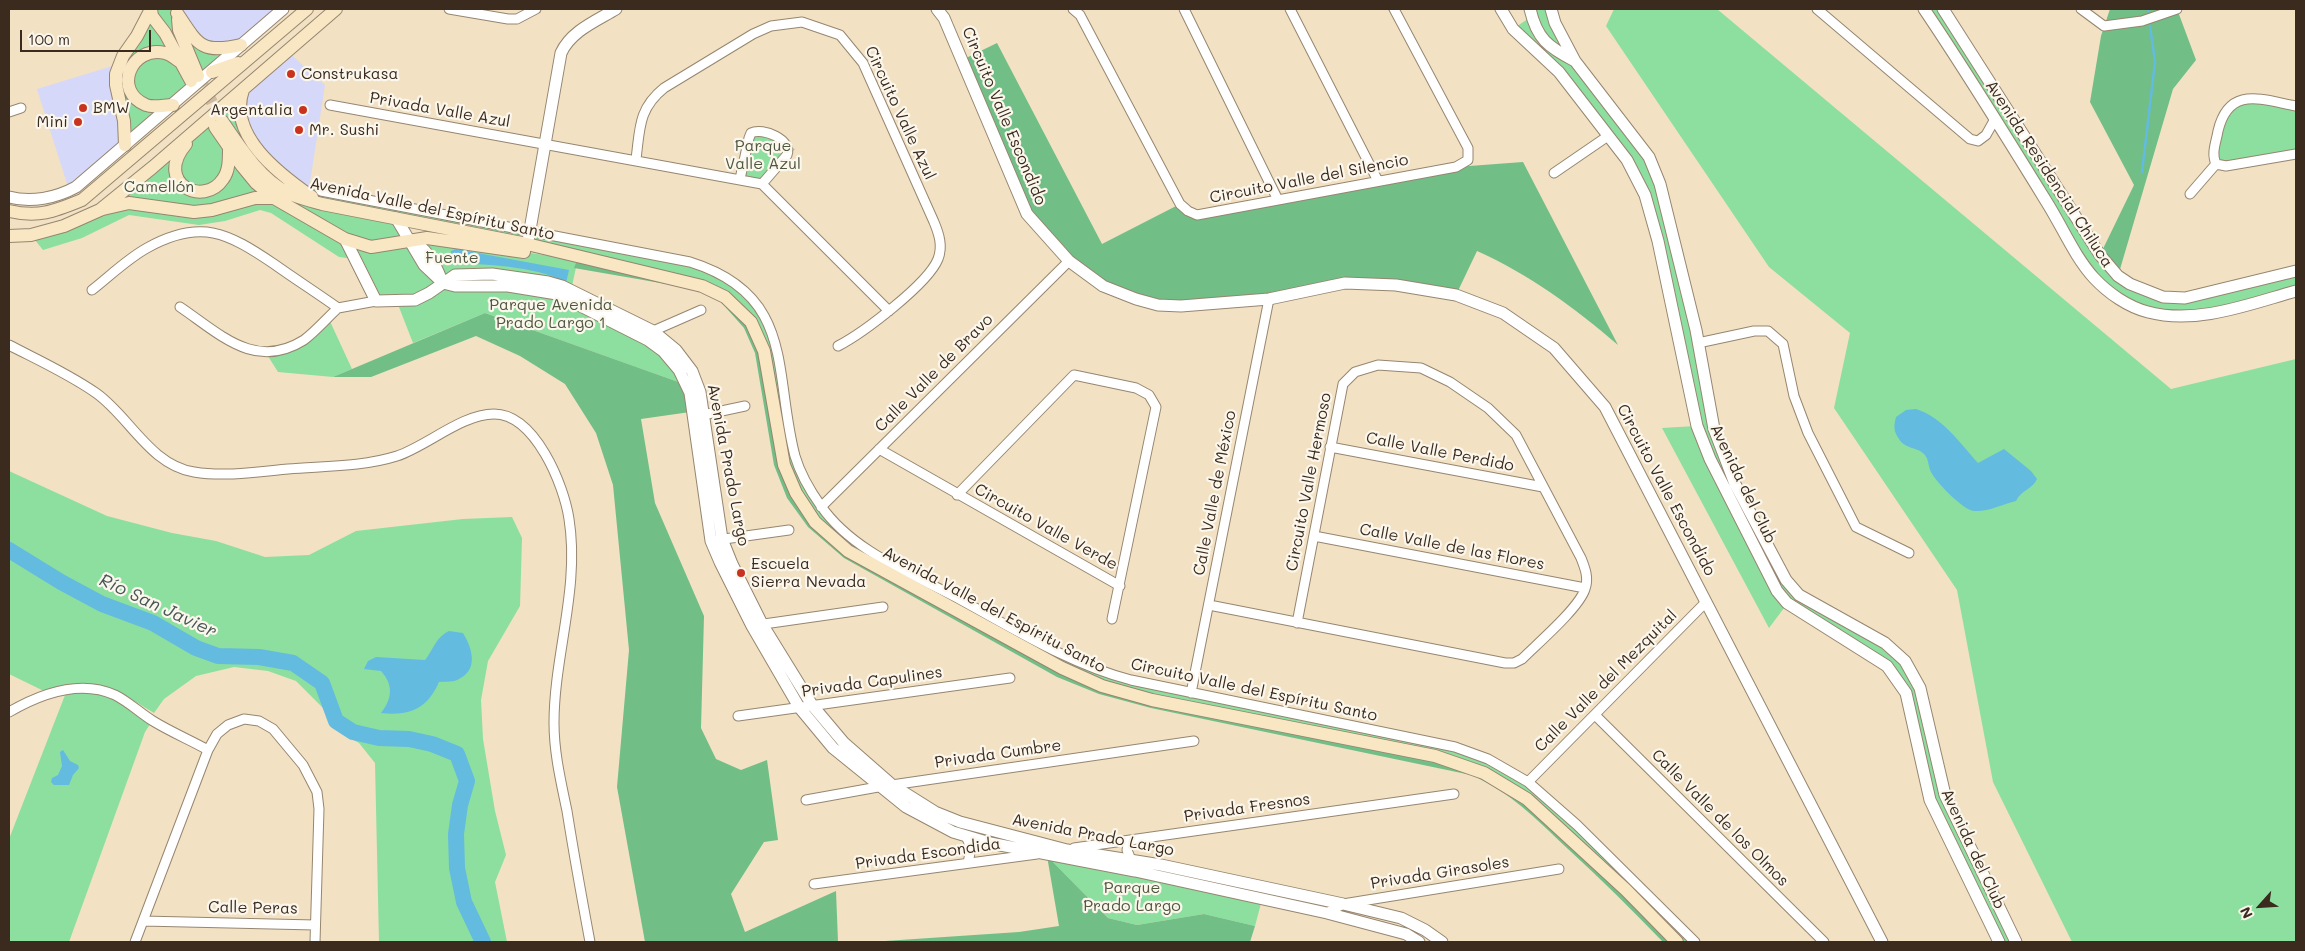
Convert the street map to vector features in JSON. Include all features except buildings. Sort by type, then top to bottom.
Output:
[{"type":"main road","points":[[151,9],[152,16],[165,33],[182,63],[195,78],[179,30],[177,11]]},
{"type":"main road","points":[[126,145],[124,121],[116,86],[116,74],[123,56],[137,36],[151,9]]},
{"type":"main road","points":[[9,211],[23,214],[52,212],[82,200],[307,9]]},
{"type":"main road","points":[[100,210],[336,9]]},
{"type":"main road","points":[[177,11],[196,40],[206,47],[219,50],[241,45]]},
{"type":"main road","points":[[173,105],[146,105],[133,97],[128,84],[129,74],[139,57],[154,52],[167,53],[182,63]]},
{"type":"main road","points":[[212,72],[247,59]]},
{"type":"main road","points":[[243,90],[239,109],[241,119],[251,140],[272,166],[322,204]]},
{"type":"main road","name":"Avenida Valle del Espíritu Santo","points":[[578,258],[550,256],[444,239],[409,239],[370,247],[349,241],[274,198],[256,183],[230,149],[218,124],[268,179],[288,193],[322,204],[529,239],[578,258],[702,286],[725,298],[752,322],[764,351],[784,465],[793,486],[816,522],[848,550],[1062,668],[1102,686],[1152,700],[1435,756],[1484,773],[1527,799],[1626,890],[1677,942]]},
{"type":"main road","points":[[201,125],[175,161],[175,173],[181,185],[194,192],[211,190],[223,180],[228,168],[230,149]]},
{"type":"main road","points":[[9,236],[31,235],[64,226],[100,210],[129,204],[194,212],[212,210],[255,198],[274,198]]},
{"type":"street","points":[[9,196],[35,199],[56,197],[76,187],[283,9]]},
{"type":"street","points":[[449,9],[508,20],[517,19],[536,9]]},
{"type":"street","points":[[529,239],[560,53],[566,42],[616,9]]},
{"type":"street","name":"Circuito Valle Escondido","points":[[937,9],[944,18],[1027,214],[1069,261],[1103,286],[1136,299],[1158,305],[1181,306],[1269,299],[1346,283],[1396,285],[1456,295],[1503,313],[1554,348],[1605,407],[1882,942]]},
{"type":"street","name":"Circuito Valle del Silencio","points":[[1073,9],[1080,15],[1180,204],[1197,215],[1456,167],[1468,160],[1468,148],[1394,9]]},
{"type":"street","points":[[1184,9],[1278,200]]},
{"type":"street","points":[[1290,9],[1378,181]]},
{"type":"street","name":"Avenida del Club","points":[[1501,9],[1513,29],[1559,72],[1627,160],[1645,195],[1658,241],[1697,426],[1710,458],[1777,591],[1787,603],[1887,666],[1906,693],[1930,800],[1999,942]]},
{"type":"street","name":"Avenida del Club","points":[[1530,9],[1535,28],[1543,41],[1558,52],[1575,60],[1649,158],[1665,201],[1681,262],[1714,430],[1735,484],[1786,580],[1799,595],[1885,643],[1905,661],[1920,688],[1945,795],[2016,942]]},
{"type":"street","points":[[1551,9],[1555,23],[1575,60]]},
{"type":"street","points":[[1817,9],[1970,139],[1978,141],[1986,136],[1995,119]]},
{"type":"street","name":"Avenida Residencial Chiluca","points":[[1924,9],[1995,119],[2084,265],[2108,290],[2146,312],[2185,317],[2218,312],[2296,292]]},
{"type":"street","name":"Avenida Residencial Chiluca","points":[[1943,9],[2100,255],[2118,276],[2130,284],[2163,297],[2186,298],[2296,271]]},
{"type":"street","points":[[2081,9],[2104,26],[2142,21],[2177,9]]},
{"type":"street","name":"Circuito Valle Azul","points":[[636,160],[641,120],[645,108],[652,98],[680,78],[753,34],[771,26],[802,22],[840,35],[853,48],[863,63],[939,234],[941,246],[939,258],[933,268],[889,311],[864,332],[838,346]]},
{"type":"street","points":[[2216,164],[2212,156],[2221,121],[2230,105],[2247,97],[2296,106]]},
{"type":"street","name":"Privada Valle Azul","points":[[330,105],[545,144]]},
{"type":"street","points":[[9,112],[21,108]]},
{"type":"street","points":[[740,179],[751,133],[761,132],[784,141],[788,144],[789,150],[762,184]]},
{"type":"street","points":[[1554,173],[1608,136]]},
{"type":"street","points":[[545,144],[762,184],[889,311]]},
{"type":"street","points":[[2216,164],[2226,166],[2296,154]]},
{"type":"street","points":[[2190,194],[2216,164]]},
{"type":"street","name":"Circuito Valle del Espíritu Santo","points":[[321,191],[529,239],[690,262],[711,268],[736,284],[759,307],[772,331],[780,360],[795,457],[808,485],[821,506],[840,529],[871,551],[1072,659],[1102,672],[1191,693],[1455,747],[1488,759],[1528,782],[1577,826],[1695,942]]},
{"type":"street","points":[[180,307],[239,347],[266,353],[287,349],[306,338],[338,308],[379,301],[415,300],[430,294],[443,283],[427,252],[420,245],[409,239],[396,218]]},
{"type":"street","points":[[92,290],[146,248],[169,238],[194,232],[214,233],[228,236],[246,246],[338,308]]},
{"type":"street","points":[[349,241],[379,301]]},
{"type":"street","name":"Calle Valle de Bravo","points":[[821,506],[1069,261]]},
{"type":"street","name":"Avenida Prado Largo","points":[[443,283],[455,286],[508,286],[556,294],[633,327],[653,331],[676,350],[692,371],[700,392],[699,416],[720,562],[757,625],[799,707],[833,748],[878,787],[906,807],[953,832],[990,843],[1327,912],[1406,934],[1419,942]]},
{"type":"street","name":"Calle Valle de México","points":[[1191,693],[1269,299]]},
{"type":"street","points":[[653,331],[701,310]]},
{"type":"street","name":"Avenida Prado Largo","points":[[633,327],[663,351],[679,370],[699,416]]},
{"type":"street","points":[[1698,343],[1754,331],[1768,331],[1783,344],[1794,396],[1808,433],[1856,527],[1909,553]]},
{"type":"street","points":[[9,345],[75,379],[99,395],[153,450],[170,463],[191,472],[220,474],[368,463],[398,456],[474,418],[494,414],[514,418],[532,435],[562,488],[569,521],[570,596],[555,701],[554,726],[557,759],[590,942]]},
{"type":"street","name":"Circuito Valle Hermoso","points":[[1297,623],[1343,384],[1355,372],[1378,364],[1421,368],[1450,382],[1488,408],[1516,435],[1581,558],[1587,574],[1585,588]]},
{"type":"street","name":"Circuito Valle Verde","points":[[958,495],[1074,375],[1136,388],[1149,395],[1156,407],[1112,619]]},
{"type":"street","points":[[699,416],[745,406]]},
{"type":"street","name":"Calle Valle Perdido","points":[[1330,447],[1543,487]]},
{"type":"street","name":"Circuito Valle Verde","points":[[879,449],[1120,586]]},
{"type":"street","points":[[717,540],[789,530]]},
{"type":"street","name":"Calle Valle de las Flores","points":[[1314,536],[1585,588]]},
{"type":"street","points":[[1768,572],[1779,566]]},
{"type":"street","points":[[1209,605],[1505,663],[1514,663],[1522,659],[1576,604],[1585,588]]},
{"type":"street","name":"Calle Valle del Mezquital","points":[[1528,782],[1706,602]]},
{"type":"street","points":[[757,625],[883,607]]},
{"type":"street","name":"Avenida Prado Largo","points":[[757,625],[812,705],[844,743],[892,785],[935,812],[960,822],[1067,850],[1132,860],[1401,918],[1426,930],[1442,942]]},
{"type":"street","name":"Privada Capulines","points":[[738,716],[1010,678]]},
{"type":"street","points":[[9,712],[23,704],[68,689],[96,688],[117,696],[153,721],[208,750]]},
{"type":"street","name":"Calle Valle de los Olmos","points":[[1595,715],[1824,942]]},
{"type":"street","name":"Calle Peras","points":[[244,719],[259,721],[273,729],[303,765],[316,792],[319,809],[315,925],[143,921],[208,750],[217,734],[228,725],[244,719]]},
{"type":"street","name":"Privada Cumbre","points":[[806,800],[878,787],[1194,740]]},
{"type":"street","name":"Privada Fresnos","points":[[1045,853],[1454,794]]},
{"type":"street","points":[[966,836],[971,848],[968,863]]},
{"type":"street","points":[[1129,841],[1127,850],[1132,860]]},
{"type":"street","name":"Privada Escondida","points":[[814,884],[1045,853]]},
{"type":"street","name":"Privada Girasoles","points":[[1327,912],[1343,904],[1559,869]]},
{"type":"street","points":[[134,942],[143,921]]},
{"type":"street","points":[[315,925],[315,942]]},
{"type":"shaded area","points":[[176,9],[283,9],[241,45],[206,47]]},
{"type":"shaded area","points":[[287,51],[325,85],[308,195],[245,130],[243,90]]},
{"type":"shaded area","points":[[119,64],[125,145],[69,190],[37,89]]},
{"type":"green space","points":[[151,9],[176,9],[196,40],[241,45],[125,145],[119,64]]},
{"type":"green space","points":[[1530,9],[1551,9],[1555,23],[1649,157],[1723,456],[1799,595],[1885,643],[1920,688],[1945,795],[2015,942],[1999,942],[1930,800],[1906,693],[1887,666],[1787,604],[1769,628],[1662,428],[1696,426],[1645,195],[1559,72],[1513,29],[1532,16]]},
{"type":"green space","points":[[1614,9],[1717,9],[2171,389],[2296,359],[2296,942],[2072,942],[1993,782],[1957,590],[1834,408],[1850,333],[1769,267],[1606,26]]},
{"type":"green space","points":[[1923,9],[1943,9],[2118,276],[2163,297],[2296,271],[2296,292],[2218,312],[2146,312],[2095,278]]},
{"type":"green space","points":[[2110,9],[2177,9],[2196,60],[2173,89],[2118,276],[2100,255],[2134,185],[2090,102],[2101,36]]},
{"type":"green space","points":[[997,43],[1102,244],[1180,204],[1197,215],[1456,167],[1523,162],[1618,345],[1585,318],[1533,281],[1477,251],[1456,295],[1346,283],[1181,306],[1103,286],[1027,214],[962,60]]},
{"type":"green space","points":[[243,90],[245,130],[308,194],[311,181],[321,191],[690,262],[736,285],[772,331],[795,457],[821,507],[871,551],[1102,672],[1455,747],[1528,782],[1695,942],[1677,942],[1503,780],[1102,686],[848,551],[796,493],[764,351],[725,297],[578,258],[571,291],[492,274],[443,283],[542,291],[648,340],[684,384],[485,313],[413,343],[397,302],[383,301],[354,243],[355,259],[339,257],[271,213],[260,210],[225,221],[199,225],[129,215],[82,238],[43,250],[31,235],[100,210],[201,125],[222,121],[225,105]],"holes":[[[397,218],[550,256],[444,239],[409,239]]]},
{"type":"green space","points":[[2247,97],[2296,106],[2296,154],[2216,164],[2221,121]]},
{"type":"green space","name":"Parque Valle Azul","points":[[748,130],[795,149],[762,183],[741,178]]},
{"type":"green space","points":[[578,258],[702,286],[751,322],[796,493],[848,551],[1102,686],[1478,768],[1503,780],[1677,942],[1663,942],[1534,817],[1499,790],[1471,775],[1151,708],[1099,694],[1057,677],[844,558],[808,527],[787,498],[774,465],[755,353],[744,328],[721,302],[701,290],[574,268]]},
{"type":"green space","points":[[485,313],[684,384],[690,412],[641,419],[655,503],[704,616],[701,728],[716,759],[741,770],[767,760],[778,840],[764,842],[731,894],[745,932],[836,891],[838,942],[645,942],[617,787],[629,650],[613,485],[596,433],[565,384],[520,356],[476,336],[371,377],[333,377]]},
{"type":"green space","points":[[328,317],[352,369],[333,377],[278,372],[266,353],[287,349]]},
{"type":"green space","points":[[9,471],[107,516],[172,533],[216,541],[265,557],[309,555],[356,531],[463,519],[512,517],[522,538],[520,606],[488,661],[481,700],[483,739],[495,811],[506,855],[495,882],[507,942],[379,942],[375,763],[359,743],[339,732],[323,708],[296,681],[268,671],[234,667],[196,676],[164,699],[154,713],[118,691],[95,687],[48,693],[9,674]]},
{"type":"green space","points":[[96,688],[152,721],[145,732],[69,942],[9,942],[9,839],[67,690]]},
{"type":"green space","name":"Parque Prado Largo","points":[[1047,856],[1263,896],[1255,926],[1204,914],[1137,925],[1108,918]]},
{"type":"green space","points":[[1047,856],[1108,918],[1137,925],[1204,914],[1255,926],[1250,942],[870,942],[1019,932],[1059,926]]},
{"type":"water","points":[[456,249],[569,270],[566,283],[542,273],[510,267],[451,264],[451,251]]},
{"type":"water","points":[[1916,409],[1942,424],[1978,463],[2004,449],[2031,471],[2037,479],[2016,501],[1979,511],[1963,506],[1934,477],[1924,454],[1904,445],[1897,436],[1894,428],[1896,417],[1906,410]]},
{"type":"water","points":[[449,631],[463,633],[469,645],[472,658],[469,670],[465,675],[454,681],[439,682],[429,699],[416,709],[401,713],[381,713],[389,697],[390,687],[381,671],[364,669],[368,661],[376,657],[425,660],[438,640]]},
{"type":"water","points":[[63,750],[70,761],[78,765],[79,768],[73,775],[69,785],[54,785],[51,782],[52,778],[58,775],[62,766],[60,752]]},
{"type":"waterway","points":[[2142,172],[2155,62],[2150,26]]},
{"type":"waterway","name":"Río San Javier","points":[[9,550],[61,582],[102,604],[153,623],[196,648],[218,656],[259,657],[293,663],[322,683],[336,721],[353,732],[379,738],[409,739],[432,744],[457,754],[467,781],[460,805],[456,834],[457,868],[464,902],[483,942]]},
{"type":"tunnel","points":[[198,76],[222,121]]},
{"type":"place","name":"Construkasa","points":[[291,74]]},
{"type":"place","name":"BMW","points":[[83,108]]},
{"type":"place","name":"Argentalia","points":[[303,110]]},
{"type":"place","name":"Mini","points":[[78,122]]},
{"type":"place","name":"Mr. Sushi","points":[[299,130]]},
{"type":"place","name":"Escuela Sierra Nevada","points":[[741,573]]},
{"type":"park label","name":"Camellón","points":[[159,187]]},
{"type":"park label","name":"Fuente","points":[[452,258]]},
{"type":"park label","name":"Parque Avenida Prado Largo 1","points":[[551,314]]}]
